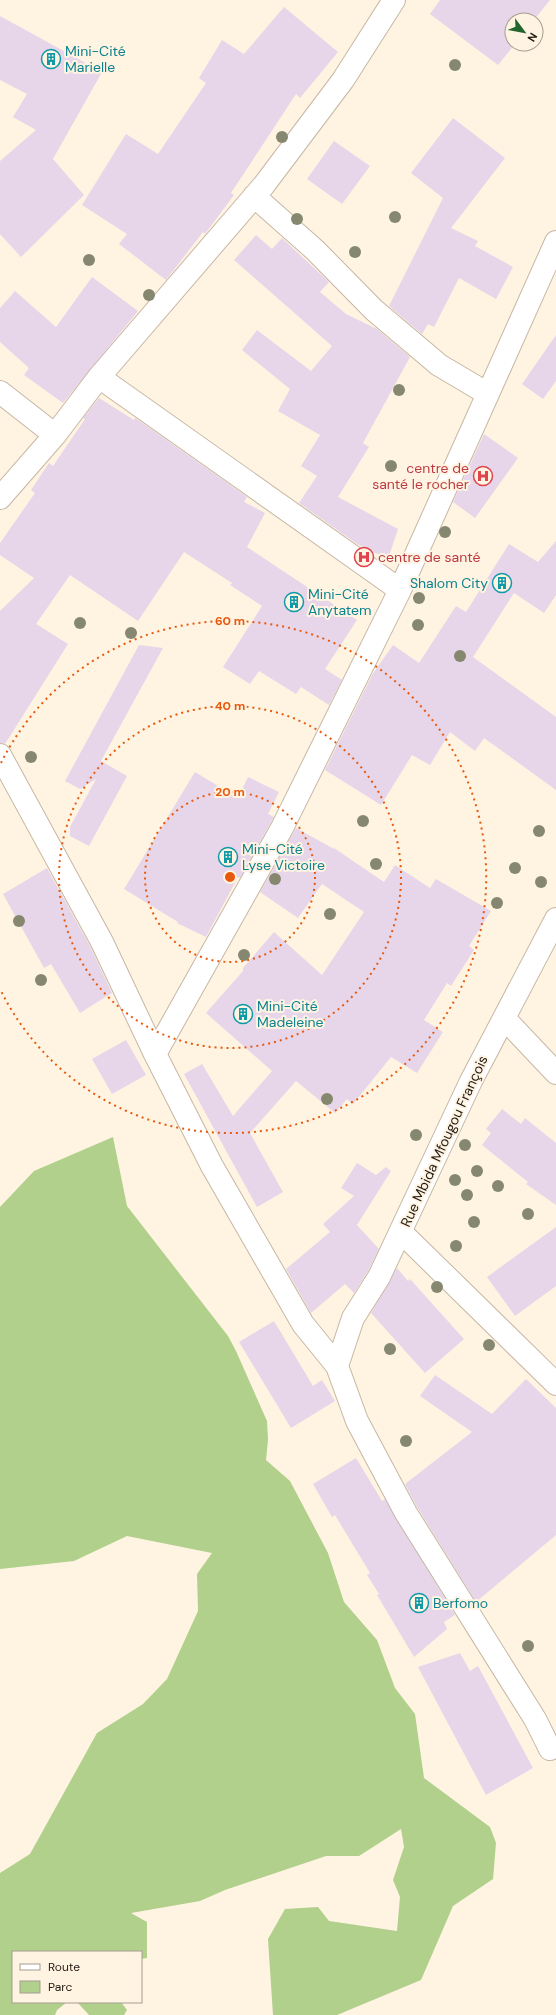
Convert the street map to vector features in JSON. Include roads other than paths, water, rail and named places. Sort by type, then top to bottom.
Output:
[{"type":"street","points":[[0,498],[55,435],[99,376],[254,196],[343,80],[394,0]]},
{"type":"street","points":[[254,196],[315,250],[374,310],[439,365],[488,394]]},
{"type":"street","points":[[154,1054],[282,828],[400,590],[556,242]]},
{"type":"street","points":[[99,376],[400,590]]},
{"type":"street","points":[[0,392],[55,435]]},
{"type":"street","points":[[0,755],[102,942],[154,1054],[212,1166],[303,1324],[337,1366],[357,1421],[406,1513],[535,1719],[550,1750]]},
{"type":"street","name":"Rue Mbida Mfougou François","points":[[337,1366],[353,1318],[378,1277],[401,1232],[471,1081],[556,918]]},
{"type":"street","points":[[504,1018],[556,1073]]},
{"type":"street","points":[[401,1232],[556,1384]]},
{"type":"place","name":"Mini-Cité Marielle","points":[[51,59]]},
{"type":"place","name":"centre de santé le rocher","points":[[483,476]]},
{"type":"place","name":"centre de santé","points":[[364,557]]},
{"type":"place","name":"Shalom City","points":[[502,583]]},
{"type":"place","name":"Mini-Cité Anytatem","points":[[294,602]]},
{"type":"place","name":"Mini-Cité Lyse Victoire","points":[[228,857]]},
{"type":"place","name":"Mini-Cité Madeleine","points":[[243,1014]]},
{"type":"place","name":"Berfomo","points":[[419,1603]]}]
